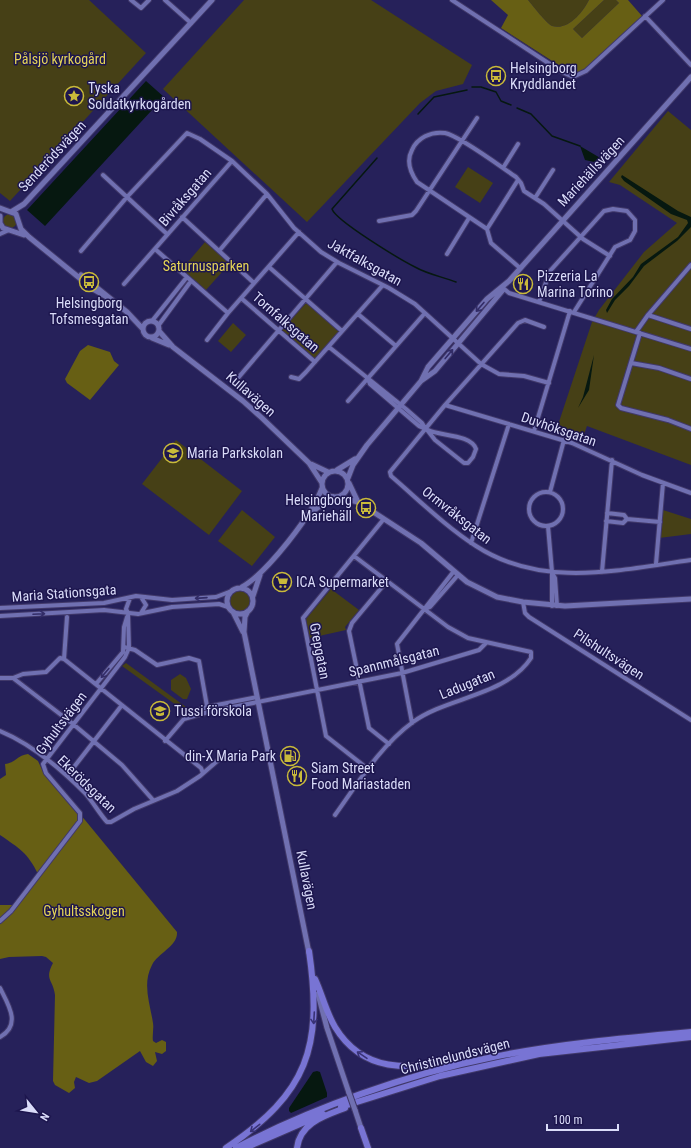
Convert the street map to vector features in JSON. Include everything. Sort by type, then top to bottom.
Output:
[{"type":"main road","points":[[226,1148],[253,1130],[272,1113],[287,1095],[301,1072],[307,1055],[314,1024],[315,992],[309,951]]},
{"type":"main road","points":[[314,976],[328,1012],[340,1034],[359,1053],[377,1063],[407,1066],[492,1057]]},
{"type":"main road","name":"Christinelundsvägen","points":[[236,1148],[292,1122],[377,1090],[427,1074],[492,1057],[586,1042],[691,1032]]},
{"type":"main road","name":"Christinelundsvägen","points":[[245,1148],[327,1112],[440,1076],[539,1054],[691,1037]]},
{"type":"main road","points":[[297,1148],[303,1131],[314,1121],[372,1098]]},
{"type":"main road","points":[[361,1128],[364,1148]]},
{"type":"main road","points":[[361,1128],[368,1148]]},
{"type":"street","points":[[131,0],[141,8],[149,0]]},
{"type":"street","points":[[165,0],[191,23]]},
{"type":"street","name":"Senderödsvägen","points":[[10,212],[24,204],[212,0]]},
{"type":"street","points":[[452,0],[562,72],[573,77],[586,71],[663,0]]},
{"type":"street","points":[[645,16],[691,65]]},
{"type":"street","name":"Mariehällsvägen","points":[[421,381],[435,371],[520,268],[691,77]]},
{"type":"street","points":[[379,220],[412,214],[416,211],[477,118]]},
{"type":"street","name":"Jaktfalksgatan","points":[[127,197],[187,133],[215,148],[232,161],[267,194],[299,232],[337,262],[400,294],[425,313],[481,364],[499,374],[524,376],[548,383]]},
{"type":"street","points":[[520,268],[491,244],[486,229],[418,184],[410,171],[409,156],[415,145],[426,136],[436,133],[446,134],[503,168],[518,180],[524,191],[535,198],[580,236],[610,256]]},
{"type":"street","points":[[503,168],[518,144]]},
{"type":"street","name":"Bivråksgatan","points":[[124,284],[232,161]]},
{"type":"street","points":[[535,198],[553,170]]},
{"type":"street","points":[[103,175],[167,234]]},
{"type":"street","points":[[486,229],[518,180]]},
{"type":"street","points":[[219,250],[267,194]]},
{"type":"street","points":[[81,251],[127,197]]},
{"type":"street","name":"Senderödsvägen","points":[[19,220],[24,204]]},
{"type":"street","name":"Kullavägen","points":[[0,208],[10,212],[19,220],[21,228],[29,237],[96,291],[107,297],[127,312],[142,328],[145,336],[173,347],[251,408],[309,463],[322,486],[309,514],[260,574],[242,587],[233,589],[229,592]]},
{"type":"street","points":[[534,431],[548,383],[572,312],[616,247],[628,242],[634,235],[635,222],[627,211],[613,208],[604,211],[550,271],[539,302]]},
{"type":"street","points":[[0,220],[3,214],[10,212]]},
{"type":"street","name":"Kullavägen","points":[[0,216],[0,224],[4,228],[29,237]]},
{"type":"street","points":[[182,217],[254,283]]},
{"type":"street","points":[[446,254],[470,218]]},
{"type":"street","points":[[0,234],[17,227],[19,220]]},
{"type":"street","points":[[207,340],[228,313],[299,232]]},
{"type":"street","points":[[155,249],[228,313]]},
{"type":"street","points":[[238,378],[337,262]]},
{"type":"street","points":[[691,265],[648,315],[638,333],[631,363],[618,405],[621,408],[668,420],[691,429]]},
{"type":"street","points":[[269,266],[342,331]]},
{"type":"street","points":[[142,328],[189,279]]},
{"type":"street","points":[[152,338],[157,335],[159,328],[189,279]]},
{"type":"street","points":[[329,346],[383,285]]},
{"type":"street","points":[[503,288],[539,302],[691,350]]},
{"type":"street","name":"Mariehällsvägen","points":[[348,481],[357,458],[421,381],[428,367],[487,299],[503,288]]},
{"type":"street","name":"Tornfalksgatan","points":[[241,298],[315,362]]},
{"type":"street","name":"Kullavägen","points":[[127,312],[150,321],[159,328],[173,347]]},
{"type":"street","points":[[348,401],[425,313]]},
{"type":"street","points":[[358,314],[396,346]]},
{"type":"street","points":[[648,315],[691,329]]},
{"type":"street","points":[[427,430],[445,405],[521,321],[525,320],[544,327]]},
{"type":"street","name":"Tornfalksgatan","points":[[291,377],[299,379],[329,346],[368,379],[370,384],[400,406]]},
{"type":"street","points":[[631,363],[659,368],[691,379]]},
{"type":"street","name":"Duvhöksgatan","points":[[445,405],[564,440],[663,483],[691,493]]},
{"type":"street","points":[[400,406],[427,430],[435,440],[464,463],[468,463],[473,457],[475,447],[470,442],[427,430]]},
{"type":"street","points":[[471,543],[509,424]]},
{"type":"street","name":"Ormvråksgatan","points":[[427,430],[391,469],[391,476],[471,543],[507,562],[528,569],[552,572],[602,572],[691,560]]},
{"type":"street","points":[[550,492],[564,440]]},
{"type":"street","name":"Mariehällsvägen","points":[[337,470],[357,458]]},
{"type":"street","points":[[602,572],[612,460]]},
{"type":"street","name":"Kullavägen","points":[[309,463],[328,472]]},
{"type":"street","points":[[337,470],[343,473],[348,481],[345,492],[335,497],[327,494],[322,486],[324,476],[328,472],[337,470]]},
{"type":"street","name":"Pilshultsvägen","points":[[348,481],[358,502]]},
{"type":"street","points":[[656,564],[663,483]]},
{"type":"street","points":[[543,492],[550,492],[558,497],[563,508],[558,521],[548,526],[541,526],[534,522],[529,513],[528,506],[531,499],[536,494],[543,492]]},
{"type":"street","name":"Kullavägen","points":[[309,514],[335,497]]},
{"type":"street","name":"Pilshultsvägen","points":[[335,497],[358,502],[383,520],[421,543],[456,573],[486,593],[506,600],[554,606],[691,599]]},
{"type":"street","points":[[607,513],[624,516],[627,520]]},
{"type":"street","name":"Grepgatan","points":[[368,769],[326,736],[303,618],[383,520]]},
{"type":"street","points":[[606,521],[623,523],[627,520],[660,522]]},
{"type":"street","points":[[548,526],[554,606]]},
{"type":"street","name":"Ladugatan","points":[[334,815],[368,769],[389,744],[412,723],[433,710],[494,688],[519,671],[532,658],[530,652],[468,638],[448,627],[354,556]]},
{"type":"street","points":[[412,723],[396,644],[425,609],[427,604],[456,573]]},
{"type":"street","name":"Kullavägen","points":[[260,574],[253,590],[252,606],[245,617],[244,632],[314,976],[327,1028],[361,1128]]},
{"type":"street","points":[[387,581],[350,626],[369,728],[389,744]]},
{"type":"street","points":[[242,587],[248,590],[252,597]]},
{"type":"street","points":[[228,607],[226,600],[229,592]]},
{"type":"street","name":"Maria Stationsgata","points":[[0,608],[104,603],[136,596],[180,600],[216,597],[229,592]]},
{"type":"street","points":[[140,597],[146,605],[141,614]]},
{"type":"street","name":"Maria Stationsgata","points":[[128,613],[126,606],[130,598]]},
{"type":"street","name":"Pilshultsvägen","points":[[523,602],[525,613],[529,617],[691,720]]},
{"type":"street","name":"Maria Stationsgata","points":[[0,616],[104,610],[141,614],[172,607],[219,604],[228,607]]},
{"type":"street","name":"Kullavägen","points":[[228,607],[233,612],[244,632]]},
{"type":"street","points":[[233,612],[239,614],[248,611]]},
{"type":"street","points":[[128,613],[124,627],[124,647],[129,648],[157,665],[189,658],[199,661],[208,712]]},
{"type":"street","points":[[128,613],[129,648]]},
{"type":"street","points":[[64,659],[67,617]]},
{"type":"street","name":"Spannmålsgatan","points":[[258,700],[402,673],[479,650],[486,643]]},
{"type":"street","name":"Gyhultsvägen","points":[[96,684],[120,655],[124,647]]},
{"type":"street","name":"Gyhultsvägen","points":[[0,921],[12,911],[81,819],[79,812],[45,771],[43,764],[101,688],[129,648]]},
{"type":"street","points":[[0,678],[13,678],[23,674],[46,672],[60,658],[64,659],[165,741],[201,768],[203,773]]},
{"type":"street","points":[[13,678],[73,724],[122,765],[153,800]]},
{"type":"street","points":[[165,741],[189,713],[208,707],[258,700]]},
{"type":"street","points":[[184,719],[258,700]]},
{"type":"street","points":[[67,776],[122,705]]},
{"type":"street","name":"Ekerödsgatan","points":[[0,731],[8,734],[46,759],[67,776],[85,794],[108,822],[111,822],[153,800],[177,791],[203,773],[223,756]]},
{"type":"street","points":[[0,988],[12,1016],[10,1027],[0,1037]]},
{"type":"green space","name":"Pålsjö kyrkogård","points":[[0,0],[89,0],[146,53],[10,201],[0,193]]},
{"type":"green space","points":[[244,0],[371,0],[472,65],[463,84],[436,91],[420,103],[307,222],[163,89]]},
{"type":"green space","points":[[491,0],[528,0],[549,24],[558,27],[564,26],[579,15],[589,0],[604,0],[573,29],[582,38],[619,3],[616,0],[628,0],[642,16],[582,72],[574,75],[501,28],[508,15]]},
{"type":"green space","points":[[528,0],[589,0],[579,15],[564,26],[558,27],[549,24]]},
{"type":"green space","points":[[604,0],[616,0],[619,3],[582,38],[573,29]]},
{"type":"green space","points":[[668,111],[691,130],[691,465],[587,426],[582,440],[556,431],[592,322],[599,310],[644,252],[677,223],[620,185],[609,182]]},
{"type":"green space","points":[[468,167],[493,183],[480,203],[455,187]]},
{"type":"green space","points":[[10,214],[15,216],[17,221],[15,226],[10,228],[5,226],[3,221],[5,216]]},
{"type":"green space","name":"Saturnusparken","points":[[205,242],[230,263],[206,290],[182,269]]},
{"type":"green space","points":[[307,302],[339,332],[315,359],[282,330]]},
{"type":"green space","points":[[233,323],[246,335],[231,352],[218,341]]},
{"type":"green space","points":[[88,345],[110,352],[114,361],[119,365],[90,400],[67,383],[65,379],[80,351]]},
{"type":"green space","points":[[176,440],[242,491],[209,535],[142,484]]},
{"type":"green space","points":[[242,510],[275,537],[252,566],[218,541]]},
{"type":"green space","points":[[663,510],[691,519],[691,534],[659,538]]},
{"type":"green space","points":[[331,589],[359,610],[345,627],[346,630],[310,638],[306,619]]},
{"type":"green space","points":[[240,591],[247,594],[250,601],[247,608],[240,611],[233,608],[230,601],[233,594]]},
{"type":"green space","points":[[126,663],[186,707],[183,710],[122,666]]},
{"type":"green space","points":[[180,674],[186,678],[191,689],[187,699],[183,699],[171,690],[171,680]]},
{"type":"green space","name":"Gyhultsskogen","points":[[28,754],[38,761],[44,774],[85,820],[177,932],[171,945],[152,965],[149,972],[147,986],[153,1025],[153,1041],[156,1043],[162,1040],[166,1042],[166,1051],[162,1054],[155,1052],[157,1061],[153,1066],[146,1062],[140,1051],[97,1081],[89,1083],[76,1077],[74,1082],[75,1088],[69,1093],[55,1085],[53,1081],[55,995],[49,973],[53,963],[46,957],[42,956],[9,957],[0,959],[0,905],[14,905],[38,874],[27,856],[0,835],[0,779],[6,775],[5,764]]},
{"type":"shaded area","points":[[146,81],[164,97],[45,226],[27,210]]},
{"type":"shaded area","points":[[580,146],[602,159],[594,162],[585,160]]},
{"type":"shaded area","points":[[622,175],[678,211],[691,217],[691,227],[677,241],[644,266],[629,286],[615,300],[607,313],[606,310],[612,299],[633,277],[641,264],[678,237],[688,223],[687,220],[671,214],[624,181],[621,177]]},
{"type":"shaded area","points":[[594,355],[589,390],[578,408],[583,397]]},
{"type":"shaded area","points":[[313,1072],[320,1072],[327,1097],[291,1113],[289,1108]]},
{"type":"waterway","points":[[472,87],[481,87],[496,92],[501,101],[511,105]]},
{"type":"waterway","points":[[418,114],[434,97],[467,90]]},
{"type":"waterway","points":[[517,108],[531,114],[552,136],[580,146]]},
{"type":"waterway","points":[[377,158],[332,209],[336,215],[356,231],[397,257],[425,272],[456,282]]},
{"type":"place","name":"Helsingborg Kryddlandet","points":[[496,76]]},
{"type":"place","name":"Tyska Soldatkyrkogården","points":[[74,96]]},
{"type":"place","name":"Helsingborg Tofsmesgatan","points":[[89,282]]},
{"type":"place","name":"Pizzeria La Marina Torino","points":[[523,284]]},
{"type":"place","name":"Maria Parkskolan","points":[[173,453]]},
{"type":"place","name":"Helsingborg Mariehäll","points":[[366,508]]},
{"type":"place","name":"ICA Supermarket","points":[[282,582]]},
{"type":"place","name":"Tussi förskola","points":[[160,711]]},
{"type":"place","name":"din-X Maria Park","points":[[290,756]]},
{"type":"place","name":"Siam Street Food Mariastaden","points":[[297,776]]}]
